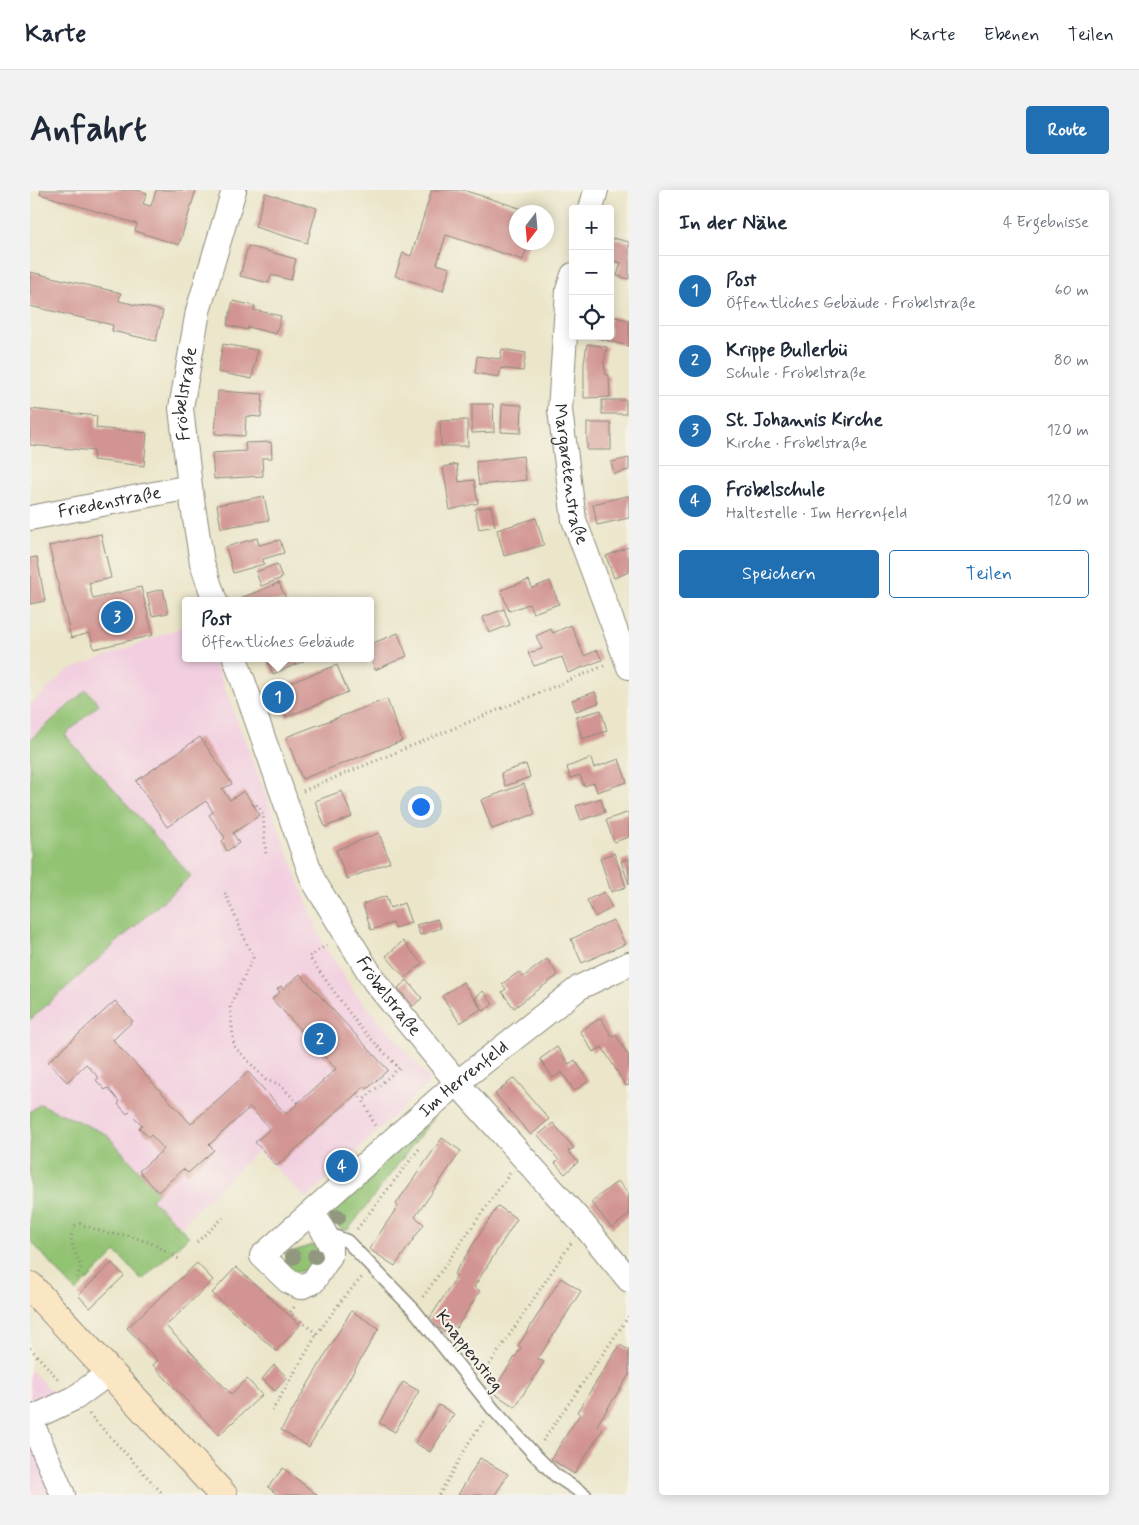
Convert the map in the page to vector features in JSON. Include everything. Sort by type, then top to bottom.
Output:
[{"type":"main road","points":[[30,1286],[223,1495]]},
{"type":"street","name":"Fröbelstraße","points":[[214,597],[202,563],[190,487],[181,408],[198,311],[234,190]]},
{"type":"street","points":[[592,205],[596,190]]},
{"type":"street","name":"Margaretenstraße","points":[[569,287],[560,410],[574,520],[627,662]]},
{"type":"street","name":"Friedenstraße","points":[[30,518],[190,487]]},
{"type":"street","name":"Fröbelstraße","points":[[236,662],[286,798],[313,880],[374,982],[456,1083],[583,1224],[629,1280]]},
{"type":"street","name":"Im Herrenfeld","points":[[313,1212],[330,1244],[330,1256],[313,1282],[300,1287],[288,1281],[262,1256],[456,1083],[580,987],[629,964]]},
{"type":"street","points":[[63,1495],[30,1419],[75,1398],[110,1372]]},
{"type":"lane","name":"Knappenstieg","points":[[324,1232],[347,1241],[414,1310],[493,1409],[534,1454],[555,1475],[585,1495]]},
{"type":"path","points":[[286,798],[627,662]]},
{"type":"path","points":[[253,805],[255,803],[263,813],[266,856]]},
{"type":"path","points":[[224,893],[254,958],[230,1006],[234,1046],[266,1080],[279,1084],[298,1103]]},
{"type":"path","points":[[324,947],[309,957],[360,1026],[398,1068],[363,1100]]},
{"type":"path","points":[[357,1093],[363,1100],[384,1147]]},
{"type":"path","points":[[347,1241],[421,1146]]},
{"type":"path","points":[[414,1310],[522,1156]]},
{"type":"path","points":[[197,1242],[223,1218]]},
{"type":"path","points":[[77,1278],[81,1267],[71,1243],[70,1234],[75,1226],[80,1224],[109,1234],[127,1235],[153,1244],[179,1259]]},
{"type":"path","points":[[476,1386],[583,1224]]},
{"type":"path","points":[[272,1411],[317,1334],[341,1301],[371,1266]]},
{"type":"path","points":[[534,1454],[629,1316]]},
{"type":"path","points":[[30,1348],[164,1495]]},
{"type":"path","points":[[439,1495],[471,1439],[493,1409]]},
{"type":"shaded area","points":[[182,627],[182,662],[215,662],[323,944],[352,989],[429,1078],[429,1083],[306,1199],[258,1150],[179,1227],[150,1199],[158,1191],[139,1171],[40,1104],[30,1112],[30,705],[67,671]]},
{"type":"shaded area","points":[[30,1369],[56,1396],[30,1410]]},
{"type":"shaded area","points":[[30,1430],[57,1495],[30,1495]]},
{"type":"green space","points":[[86,690],[99,704],[65,735],[191,876],[30,1020],[30,740]]},
{"type":"green space","points":[[40,1104],[106,1134],[158,1192],[151,1199],[189,1236],[142,1280],[116,1252],[76,1292],[30,1240],[30,1112]]},
{"type":"green space","points":[[434,1117],[348,1230],[342,1230],[328,1216],[329,1211]]},
{"type":"green space","points":[[312,1245],[318,1247],[319,1252],[316,1261],[309,1268],[295,1272],[285,1263],[288,1253]]},
{"type":"building","points":[[41,190],[137,190],[147,193],[143,204],[151,206],[156,190],[196,190],[179,245],[135,231],[137,224],[40,194]]},
{"type":"building","points":[[432,190],[463,190],[510,205],[509,250],[526,250],[523,260],[446,235],[437,264],[450,268],[443,291],[395,276],[403,253],[411,256]]},
{"type":"building","points":[[265,193],[317,208],[307,243],[255,227]]},
{"type":"building","points":[[614,238],[629,242],[629,279],[617,276],[621,263],[614,261]]},
{"type":"building","points":[[248,246],[296,259],[291,280],[271,275],[269,283],[240,276]]},
{"type":"building","points":[[30,272],[121,293],[119,301],[163,311],[156,341],[112,331],[113,325],[30,306]]},
{"type":"building","points":[[233,301],[255,306],[254,310],[281,316],[276,334],[248,327],[247,330],[227,325]]},
{"type":"building","points":[[614,317],[629,320],[629,346],[604,340],[614,340]]},
{"type":"building","points":[[223,344],[257,350],[252,379],[218,372]]},
{"type":"building","points":[[587,344],[607,347],[604,363],[606,375],[609,375],[610,397],[584,398],[584,363]]},
{"type":"building","points":[[502,349],[526,353],[523,371],[501,368],[499,377],[475,373],[477,356],[500,359]]},
{"type":"building","points":[[218,391],[263,394],[261,417],[246,416],[245,436],[215,434]]},
{"type":"building","points":[[602,400],[626,400],[626,414],[602,414]]},
{"type":"building","points":[[472,404],[493,404],[494,432],[472,433]]},
{"type":"building","points":[[502,404],[522,405],[521,433],[501,432]]},
{"type":"building","points":[[30,409],[97,416],[96,428],[147,433],[144,466],[93,460],[94,451],[30,445]]},
{"type":"building","points":[[467,420],[468,446],[441,446],[440,421]]},
{"type":"building","points":[[587,423],[611,423],[611,450],[587,450]]},
{"type":"building","points":[[271,442],[272,458],[262,458],[263,476],[214,479],[212,453],[246,451],[245,443]]},
{"type":"building","points":[[523,456],[526,480],[479,485],[476,462]]},
{"type":"building","points":[[629,458],[629,470],[614,474],[611,462]]},
{"type":"building","points":[[457,464],[459,482],[474,480],[478,503],[450,510],[443,467]]},
{"type":"building","points":[[264,496],[269,520],[221,528],[217,505]]},
{"type":"building","points":[[629,496],[629,518],[597,525],[593,504]]},
{"type":"building","points":[[491,506],[495,526],[479,529],[475,509]]},
{"type":"building","points":[[536,518],[544,545],[504,556],[497,530]]},
{"type":"building","points":[[101,534],[111,578],[89,583],[93,599],[141,587],[153,635],[94,649],[90,633],[71,638],[49,546]]},
{"type":"building","points":[[257,538],[259,545],[280,540],[284,553],[263,559],[264,564],[233,573],[226,547]]},
{"type":"building","points":[[629,547],[629,572],[614,578],[606,556]]},
{"type":"building","points":[[37,557],[45,601],[30,604],[30,558]]},
{"type":"building","points":[[277,564],[282,578],[261,586],[256,572]]},
{"type":"building","points":[[529,580],[532,588],[550,581],[559,604],[533,613],[529,604],[509,611],[501,590]]},
{"type":"building","points":[[279,583],[285,597],[244,597]]},
{"type":"building","points":[[163,589],[168,613],[152,616],[147,593]]},
{"type":"building","points":[[504,609],[510,625],[489,633],[483,617]]},
{"type":"building","points":[[571,625],[584,656],[597,650],[602,660],[568,673],[562,657],[534,666],[528,653],[542,649],[536,636],[551,629],[553,633]]},
{"type":"building","points":[[398,633],[407,656],[375,670],[372,662],[374,662],[374,643]]},
{"type":"building","points":[[268,662],[302,662],[273,674]]},
{"type":"building","points":[[337,665],[348,692],[286,717],[274,689]]},
{"type":"building","points":[[595,692],[599,703],[576,711],[572,700]]},
{"type":"building","points":[[387,699],[402,741],[302,779],[286,737]]},
{"type":"building","points":[[601,710],[607,731],[582,739],[576,717]]},
{"type":"building","points":[[200,737],[232,784],[222,789],[230,800],[244,791],[260,815],[233,833],[239,843],[227,851],[222,841],[225,838],[209,815],[213,812],[206,801],[167,827],[136,781]]},
{"type":"building","points":[[591,758],[594,768],[619,759],[627,782],[597,792],[594,783],[584,786],[580,775],[570,778],[567,767]]},
{"type":"building","points":[[526,764],[530,777],[505,786],[501,773]]},
{"type":"building","points":[[524,784],[535,814],[492,829],[481,800]]},
{"type":"building","points":[[342,791],[352,817],[325,827],[315,801]]},
{"type":"building","points":[[601,798],[605,812],[581,820],[576,806]]},
{"type":"building","points":[[629,812],[629,837],[614,842],[606,820]]},
{"type":"building","points":[[379,833],[390,862],[347,879],[336,850]]},
{"type":"building","points":[[614,853],[626,887],[611,892],[600,858]]},
{"type":"building","points":[[629,858],[629,884],[621,861]]},
{"type":"building","points":[[604,892],[612,908],[595,917],[587,900]]},
{"type":"building","points":[[386,896],[390,908],[404,903],[411,923],[395,928],[393,923],[371,930],[363,904]]},
{"type":"building","points":[[437,919],[441,928],[420,935],[416,925]]},
{"type":"building","points":[[613,920],[625,944],[582,963],[571,939]]},
{"type":"building","points":[[403,941],[422,964],[405,978],[386,956]]},
{"type":"building","points":[[547,959],[558,975],[514,1008],[502,992],[506,989],[502,984],[519,972],[523,977]]},
{"type":"building","points":[[300,974],[388,1070],[367,1089],[365,1086],[277,1166],[255,1142],[270,1129],[250,1107],[209,1145],[214,1150],[188,1173],[183,1169],[158,1192],[139,1171],[164,1149],[151,1135],[149,1137],[139,1128],[142,1125],[129,1112],[127,1114],[108,1088],[105,1090],[96,1080],[99,1078],[86,1064],[67,1082],[48,1062],[115,1001],[133,1021],[113,1040],[191,1124],[248,1072],[286,1114],[336,1069],[272,999],[280,992],[277,989],[281,986],[283,989]]},
{"type":"building","points":[[407,980],[422,998],[413,1006],[398,988]]},
{"type":"building","points":[[463,982],[481,1009],[460,1023],[442,996]]},
{"type":"building","points":[[483,991],[493,1004],[484,1011],[475,998]]},
{"type":"building","points":[[601,1018],[612,1037],[616,1035],[629,1057],[629,1085],[626,1086],[602,1047],[593,1052],[580,1031]]},
{"type":"building","points":[[557,1047],[569,1064],[575,1060],[589,1081],[574,1091],[562,1072],[553,1078],[540,1059]]},
{"type":"building","points":[[514,1078],[549,1119],[531,1135],[495,1094]]},
{"type":"building","points":[[553,1123],[574,1148],[568,1151],[578,1162],[565,1174],[555,1163],[559,1160],[538,1135]]},
{"type":"building","points":[[442,1138],[461,1151],[415,1217],[424,1224],[395,1266],[369,1249],[398,1206],[396,1204]]},
{"type":"building","points":[[618,1181],[629,1195],[629,1215],[612,1228],[591,1202]]},
{"type":"building","points":[[498,1206],[517,1219],[474,1287],[480,1291],[451,1336],[428,1321],[457,1276],[454,1274]]},
{"type":"building","points":[[112,1263],[124,1276],[90,1308],[78,1295]]},
{"type":"building","points":[[197,1263],[213,1280],[166,1326],[231,1394],[247,1379],[262,1395],[219,1435],[153,1365],[158,1360],[127,1328]]},
{"type":"building","points":[[236,1267],[300,1325],[276,1351],[212,1293]]},
{"type":"building","points":[[561,1278],[581,1291],[538,1359],[544,1362],[515,1407],[492,1392],[521,1348],[518,1346]]},
{"type":"building","points":[[351,1311],[379,1328],[309,1447],[281,1430]]},
{"type":"building","points":[[620,1345],[629,1350],[629,1375],[597,1425],[603,1429],[574,1474],[551,1459],[580,1414],[577,1412]]},
{"type":"building","points":[[274,1365],[287,1377],[275,1391],[262,1379]]},
{"type":"building","points":[[403,1382],[419,1391],[395,1432],[379,1423]]},
{"type":"building","points":[[439,1405],[454,1414],[430,1452],[415,1443]]},
{"type":"building","points":[[480,1458],[508,1474],[495,1495],[458,1495]]},
{"type":"building","points":[[283,1468],[317,1495],[278,1495],[268,1487]]},
{"type":"place","name":"St. Johannis Kirche","points":[[117,617]]},
{"type":"place","name":"Post","points":[[278,697]]},
{"type":"place","name":"Krippe Bullerbü","points":[[320,1039]]},
{"type":"place","name":"Fröbelschule","points":[[342,1166]]}]
